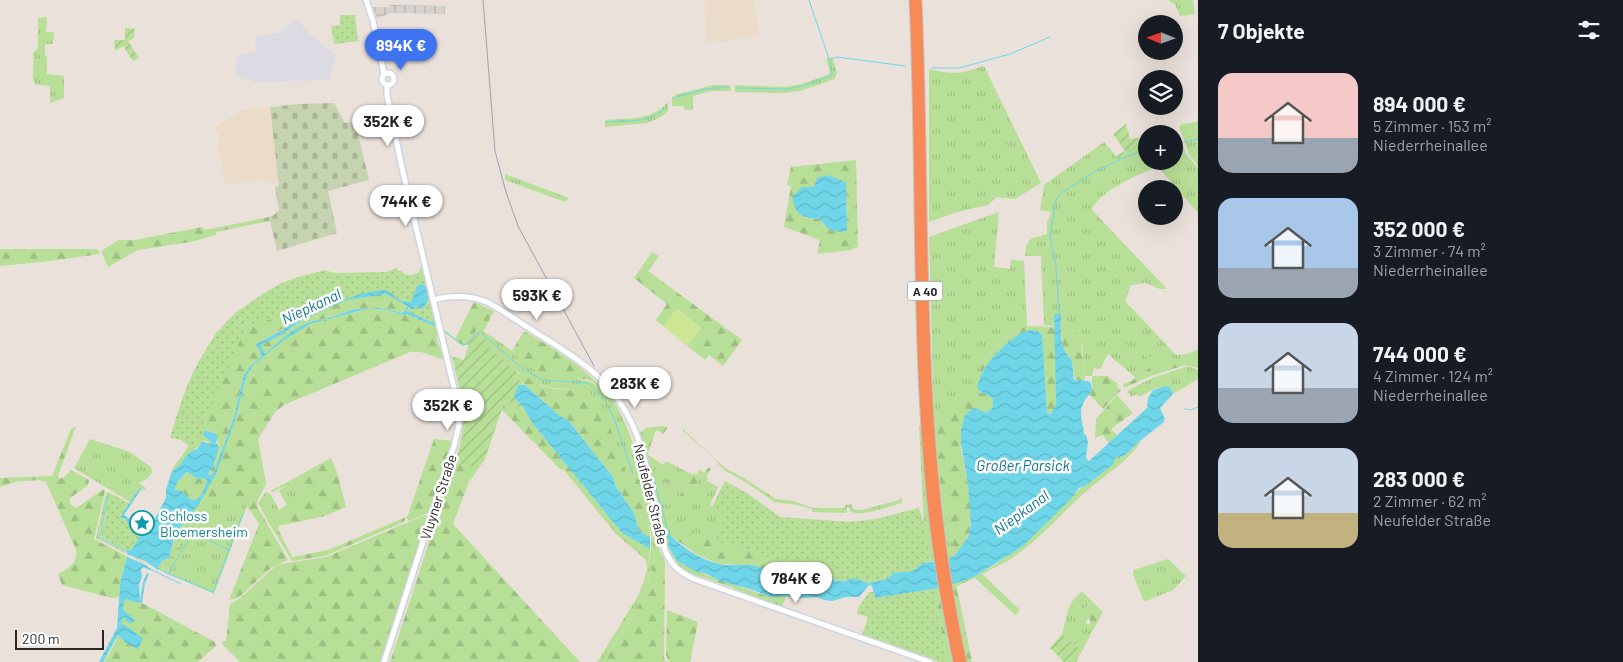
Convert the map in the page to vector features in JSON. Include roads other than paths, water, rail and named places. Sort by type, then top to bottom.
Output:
[{"type":"highway","name":"A 40","points":[[913,0],[917,24]]},
{"type":"highway","name":"A 40","points":[[918,0],[917,24],[928,389],[940,555],[957,662]]},
{"type":"highway","name":"A 40","points":[[946,591],[963,662]]},
{"type":"main road","points":[[366,0],[373,21],[384,74],[382,81],[387,86],[392,84],[394,78],[390,74],[384,74]]},
{"type":"main road","name":"Vluyner Straße","points":[[384,662],[458,431],[458,405],[404,176],[387,96],[387,86]]},
{"type":"main road","name":"Neufelder Straße","points":[[433,300],[449,296],[462,296],[487,302],[583,362],[605,382],[621,405],[634,429],[642,453],[664,550],[671,563],[679,572],[701,582],[930,662]]},
{"type":"water","points":[[827,175],[846,182],[847,231],[838,232],[831,230],[820,219],[808,218],[800,214],[795,208],[792,197],[802,187],[814,187],[817,178]]},
{"type":"water","points":[[422,284],[426,287],[428,300],[423,309],[415,307],[411,309],[409,307],[407,311],[436,324],[437,327],[406,314],[370,308],[310,324],[284,340],[253,365],[246,377],[236,417],[216,474],[199,504],[175,534],[169,558],[162,561],[158,566],[158,570],[145,561],[127,554],[126,550],[131,550],[140,537],[121,517],[122,513],[140,488],[142,488],[124,515],[134,522],[131,526],[142,535],[146,535],[166,498],[166,489],[172,471],[179,466],[189,453],[197,449],[202,442],[213,444],[203,435],[205,430],[218,435],[216,442],[219,447],[213,467],[208,474],[210,476],[214,472],[234,417],[244,375],[252,364],[262,356],[256,344],[303,316],[360,294],[386,290],[401,301],[411,302],[417,286]],"holes":[[[386,294],[407,306],[405,311],[401,313],[386,309],[363,308],[310,322],[280,340],[265,354],[261,345],[281,335],[302,320],[348,300]],[[187,472],[198,479],[205,478],[207,481],[202,494],[195,500],[190,499],[182,491],[174,490],[178,481]]]},
{"type":"water","name":"Großer Parsick","points":[[1054,314],[1061,314],[1062,344],[1072,360],[1074,380],[1091,383],[1092,391],[1084,402],[1081,412],[1084,434],[1088,442],[1086,458],[1089,461],[1147,408],[1148,398],[1153,390],[1166,386],[1170,387],[1173,394],[1160,408],[1165,419],[1163,423],[1123,457],[1120,456],[1114,459],[1114,464],[1085,486],[1079,488],[1070,500],[1022,547],[972,578],[939,588],[875,598],[872,586],[869,585],[859,597],[846,597],[832,601],[817,597],[770,597],[750,589],[723,582],[702,572],[699,573],[677,561],[668,546],[669,542],[666,535],[669,534],[679,544],[699,556],[719,564],[755,566],[781,572],[785,575],[790,569],[816,573],[839,581],[853,578],[869,583],[887,579],[893,573],[912,571],[923,563],[948,559],[956,554],[968,537],[971,524],[968,484],[961,444],[961,430],[964,417],[973,408],[986,413],[993,407],[993,399],[980,392],[977,388],[983,372],[998,351],[1014,338],[1029,330],[1036,331],[1042,335],[1047,413],[1051,414],[1056,404]]},
{"type":"water","points":[[518,385],[525,385],[560,416],[568,420],[613,477],[615,485],[634,513],[639,531],[650,537],[650,549],[622,533],[533,424],[523,407],[514,397]]},
{"type":"water","points":[[127,557],[151,569],[143,567],[141,570],[142,577],[139,584],[140,601],[143,582],[147,573],[149,574],[145,583],[142,603],[126,599],[124,601],[123,610],[135,620],[131,624],[123,617],[121,625],[123,624],[143,638],[138,649],[126,643],[118,635],[103,662],[99,662],[117,628],[120,584]]},
{"type":"waterway","points":[[809,0],[829,59]]},
{"type":"waterway","points":[[932,68],[959,68],[1010,54],[1050,37]]},
{"type":"waterway","points":[[737,88],[788,89],[806,85],[832,75],[830,60],[837,57],[905,66]]},
{"type":"waterway","points":[[674,98],[705,89],[728,87]]},
{"type":"waterway","points":[[607,122],[645,119],[665,109]]},
{"type":"waterway","name":"Niepkanal","points":[[1183,142],[1198,139]]},
{"type":"waterway","name":"Niepkanal","points":[[1059,314],[1056,266],[1050,237],[1056,200],[1061,193],[1096,171],[1127,156],[1138,153]]},
{"type":"waterway","name":"Niepkanal","points":[[445,331],[462,345],[468,344],[477,332],[480,332],[519,366],[542,380],[588,383],[606,402],[615,421],[633,474]]},
{"type":"waterway","points":[[1185,409],[1191,410],[1198,407]]},
{"type":"waterway","name":"Niepkanal","points":[[654,479],[669,536]]},
{"type":"waterway","points":[[108,496],[100,537],[126,551]]},
{"type":"waterway","points":[[169,574],[213,592],[243,513]]},
{"type":"waterway","points":[[175,538],[186,529],[229,550]]},
{"type":"waterway","points":[[158,568],[168,574],[193,532]]},
{"type":"waterway","points":[[150,569],[181,584]]},
{"type":"railway","points":[[483,0],[495,151],[506,192],[518,226],[594,366]]},
{"type":"place","name":"Schloss Bloemersheim","points":[[142,523]]}]
